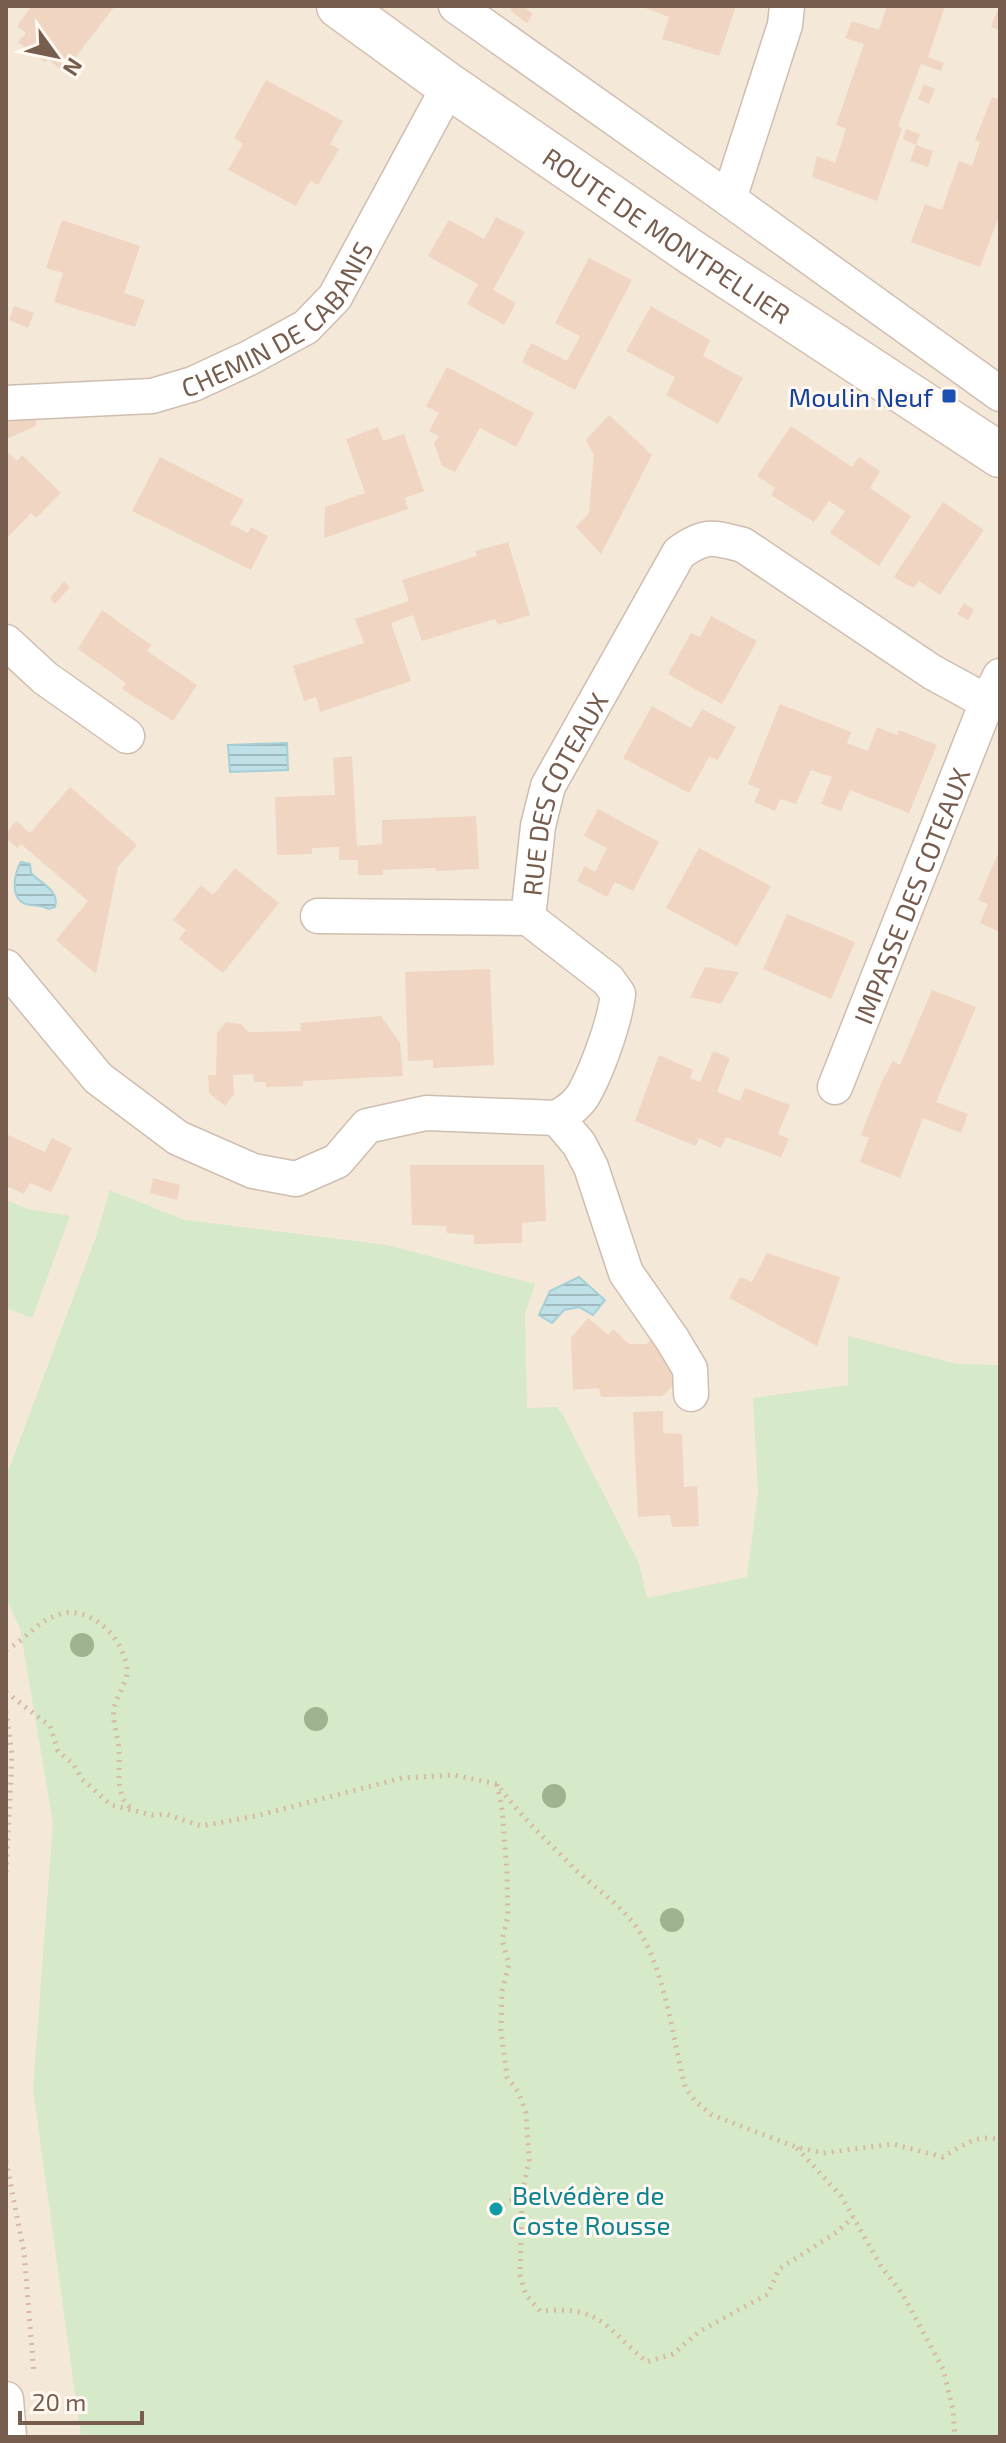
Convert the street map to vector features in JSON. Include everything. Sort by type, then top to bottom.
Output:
[{"type":"main road","name":"ROUTE DE MONTPELLIER","points":[[339,6],[449,86],[694,254],[990,448]]},
{"type":"street","points":[[456,6],[1000,395],[990,448]]},
{"type":"street","points":[[729,199],[785,25],[787,6]]},
{"type":"street","name":"CHEMIN DE CABANIS","points":[[6,403],[152,396],[193,384],[306,327],[335,297],[449,86]]},
{"type":"street","name":"RUE DES COTEAUX","points":[[557,1118],[573,1107],[585,1093],[616,1012],[618,994],[608,980],[528,918],[538,826],[548,786],[679,553],[697,539],[711,537],[743,545],[932,672],[994,689]]},
{"type":"street","points":[[6,642],[45,678],[127,736]]},
{"type":"street","name":"IMPASSE DES COTEAUX","points":[[835,1087],[994,689]]},
{"type":"street","points":[[318,916],[528,918]]},
{"type":"street","points":[[6,967],[98,1078],[178,1138],[253,1171],[296,1179],[337,1161],[367,1126],[426,1113],[557,1118],[579,1144],[591,1167],[626,1273],[690,1369],[691,1394]]},
{"type":"street","points":[[9,2437],[20,2393]]},
{"type":"path","points":[[6,1650],[60,1613],[78,1612],[95,1619],[108,1631],[121,1649],[127,1669],[124,1687],[114,1708],[120,1790],[123,1801],[136,1812]]},
{"type":"path","points":[[6,1692],[50,1726],[58,1751],[73,1764],[82,1779],[111,1805],[136,1812],[166,1814],[201,1826],[256,1816],[402,1778],[453,1775],[497,1784],[517,1811],[567,1862],[612,1901],[640,1933],[657,1971],[685,2087],[696,2102],[712,2115],[796,2147],[823,2153],[893,2144],[943,2157],[967,2142],[989,2136],[1000,2140]]},
{"type":"path","points":[[6,1711],[12,1755],[6,1876]]},
{"type":"path","points":[[497,1784],[507,1873],[508,1916],[502,1940],[509,1964],[502,1991],[501,2030],[507,2077],[519,2093],[526,2113],[529,2160],[522,2195],[520,2275],[526,2295],[540,2311],[563,2309],[592,2314],[610,2326],[647,2362],[673,2354],[700,2331],[768,2294],[779,2269],[837,2232],[853,2217]]},
{"type":"path","points":[[796,2147],[841,2196],[881,2266],[903,2295],[943,2369],[953,2410],[955,2437]]},
{"type":"path","points":[[6,2161],[24,2252],[34,2351],[20,2393]]},
{"type":"path","points":[[496,2209],[522,2195]]},
{"type":"shaded area","points":[[6,6],[1000,6],[1000,2437],[6,2437]]},
{"type":"green space","points":[[110,1190],[184,1220],[387,1245],[535,1284],[525,1314],[527,1408],[557,1407],[563,1415],[639,1563],[647,1598],[747,1577],[758,1491],[753,1398],[848,1385],[848,1336],[957,1364],[1000,1365],[1000,2437],[81,2437],[33,2089],[53,1823],[20,1628],[6,1598],[6,1477],[96,1237]]},
{"type":"green space","points":[[6,1200],[28,1209],[70,1216],[32,1318],[6,1308]]},
{"type":"water","points":[[287,743],[288,770],[230,772],[228,745]]},
{"type":"water","points":[[21,862],[30,864],[31,873],[52,892],[55,907],[49,909],[30,905],[18,899],[15,880]]},
{"type":"water","points":[[579,1277],[605,1300],[593,1315],[579,1307],[564,1310],[552,1323],[539,1315],[550,1291]]},
{"type":"building","points":[[32,6],[115,6],[64,72],[18,42],[26,33],[17,26]]},
{"type":"building","points":[[512,6],[523,6],[533,14],[527,23],[511,11]]},
{"type":"building","points":[[640,6],[736,6],[719,56],[662,39],[669,17]]},
{"type":"building","points":[[887,6],[945,6],[928,57],[944,63],[941,71],[921,64],[898,126],[902,128],[877,201],[812,177],[817,156],[835,163],[846,129],[836,125],[864,44],[845,38],[852,21],[879,30]]},
{"type":"building","points":[[1000,6],[1000,30],[991,27]]},
{"type":"building","points":[[266,80],[343,121],[330,144],[339,149],[318,185],[310,181],[296,206],[228,170],[243,144],[234,138]]},
{"type":"building","points":[[924,84],[935,89],[929,104],[918,99]]},
{"type":"building","points":[[992,97],[1000,100],[1000,213],[980,267],[911,242],[925,204],[942,210],[959,161],[972,166],[980,142],[975,140]]},
{"type":"building","points":[[906,129],[920,134],[916,145],[903,139]]},
{"type":"building","points":[[916,145],[933,151],[928,167],[910,161]]},
{"type":"building","points":[[496,217],[525,232],[493,290],[516,303],[504,325],[467,304],[478,284],[428,256],[449,220],[484,239]]},
{"type":"building","points":[[62,220],[140,246],[124,293],[145,300],[135,327],[54,302],[63,273],[46,268]]},
{"type":"building","points":[[589,258],[632,280],[575,390],[522,362],[531,343],[567,361],[580,336],[555,323]]},
{"type":"building","points":[[14,306],[34,313],[28,328],[9,320]]},
{"type":"building","points":[[651,306],[710,340],[703,356],[743,378],[718,424],[666,395],[675,377],[626,351]]},
{"type":"building","points":[[447,367],[534,413],[516,447],[480,428],[455,472],[442,466],[434,443],[439,436],[429,431],[439,413],[426,406]]},
{"type":"building","points":[[609,415],[652,455],[601,554],[576,527],[589,513],[594,455],[586,440]]},
{"type":"building","points":[[36,417],[36,426],[6,439],[6,418]]},
{"type":"building","points":[[791,426],[852,467],[859,457],[880,471],[870,488],[911,516],[879,566],[830,533],[845,511],[829,501],[814,522],[771,495],[775,488],[757,476]]},
{"type":"building","points":[[378,427],[383,441],[404,434],[424,491],[405,498],[408,509],[324,538],[325,507],[365,493],[346,439]]},
{"type":"building","points":[[6,451],[17,461],[22,455],[61,493],[36,518],[31,513],[6,539]]},
{"type":"building","points":[[160,457],[244,500],[230,524],[248,533],[251,527],[268,536],[251,570],[132,511]]},
{"type":"building","points":[[943,502],[984,530],[940,595],[919,581],[913,588],[894,577]]},
{"type":"building","points":[[508,542],[530,615],[498,625],[495,619],[422,641],[413,615],[391,623],[411,681],[320,712],[316,697],[304,701],[293,666],[364,643],[355,619],[409,601],[402,580],[477,556],[475,551]]},
{"type":"building","points":[[64,581],[70,587],[55,604],[50,598]]},
{"type":"building","points":[[964,603],[974,610],[968,620],[957,614]]},
{"type":"building","points":[[102,610],[151,645],[147,651],[197,685],[173,721],[122,689],[126,683],[78,649]]},
{"type":"building","points":[[711,616],[757,641],[722,704],[668,674],[691,633],[700,637]]},
{"type":"building","points":[[780,704],[851,732],[847,743],[868,751],[877,727],[897,735],[899,730],[937,745],[909,813],[850,790],[841,811],[821,804],[832,777],[811,770],[796,804],[780,799],[775,811],[754,802],[760,789],[748,784]]},
{"type":"building","points":[[652,706],[691,728],[702,709],[736,727],[718,760],[709,757],[689,793],[623,758]]},
{"type":"building","points":[[352,756],[357,846],[382,844],[382,820],[476,816],[479,869],[383,870],[383,875],[358,875],[358,860],[339,860],[339,847],[312,848],[312,854],[277,855],[275,797],[335,795],[333,758]]},
{"type":"building","points":[[70,787],[137,845],[118,867],[96,974],[56,940],[88,901],[21,844],[17,848],[6,838],[6,833],[16,821],[30,833]]},
{"type":"building","points":[[598,809],[659,842],[633,891],[615,882],[607,897],[577,881],[585,866],[595,872],[607,848],[584,836]]},
{"type":"building","points":[[699,848],[771,886],[737,946],[666,908]]},
{"type":"building","points":[[1000,849],[1000,932],[980,923],[988,904],[978,900]]},
{"type":"building","points":[[235,868],[279,903],[223,973],[179,939],[186,930],[173,920],[201,885],[213,895]]},
{"type":"building","points":[[787,914],[855,942],[831,999],[763,969]]},
{"type":"building","points":[[705,967],[739,972],[721,1004],[690,997]]},
{"type":"building","points":[[490,969],[494,1065],[433,1068],[433,1060],[408,1061],[405,972]]},
{"type":"building","points":[[932,990],[976,1007],[936,1102],[968,1114],[961,1133],[923,1118],[900,1178],[860,1162],[869,1138],[861,1135],[882,1081],[893,1061],[900,1065]]},
{"type":"building","points":[[381,1016],[400,1043],[403,1076],[303,1081],[303,1086],[266,1087],[266,1082],[254,1082],[253,1074],[233,1075],[234,1094],[225,1106],[209,1093],[208,1075],[216,1075],[217,1033],[226,1022],[241,1024],[248,1032],[301,1031],[300,1023]]},
{"type":"building","points":[[713,1051],[730,1058],[717,1092],[740,1101],[745,1088],[790,1105],[778,1134],[789,1139],[781,1157],[726,1137],[721,1148],[699,1138],[696,1146],[635,1121],[659,1055],[693,1070],[690,1078],[700,1082]]},
{"type":"building","points":[[6,1134],[45,1152],[52,1138],[72,1148],[51,1192],[30,1183],[24,1194],[6,1186]]},
{"type":"building","points":[[410,1165],[544,1165],[546,1221],[522,1223],[522,1243],[474,1244],[474,1235],[447,1233],[446,1226],[412,1225]]},
{"type":"building","points":[[153,1178],[180,1185],[177,1200],[150,1193]]},
{"type":"building","points":[[767,1253],[840,1277],[817,1346],[729,1298],[740,1277],[752,1282]]},
{"type":"building","points":[[588,1318],[608,1335],[613,1329],[629,1344],[647,1344],[652,1337],[680,1379],[662,1396],[601,1397],[599,1388],[573,1390],[571,1338]]},
{"type":"building","points":[[663,1411],[663,1433],[682,1434],[684,1487],[697,1486],[699,1526],[672,1527],[670,1515],[638,1517],[633,1412]]},
{"type":"place","name":"Moulin Neuf","points":[[949,396]]},
{"type":"place","name":"Belvédère de Coste Rousse","points":[[496,2209]]}]
